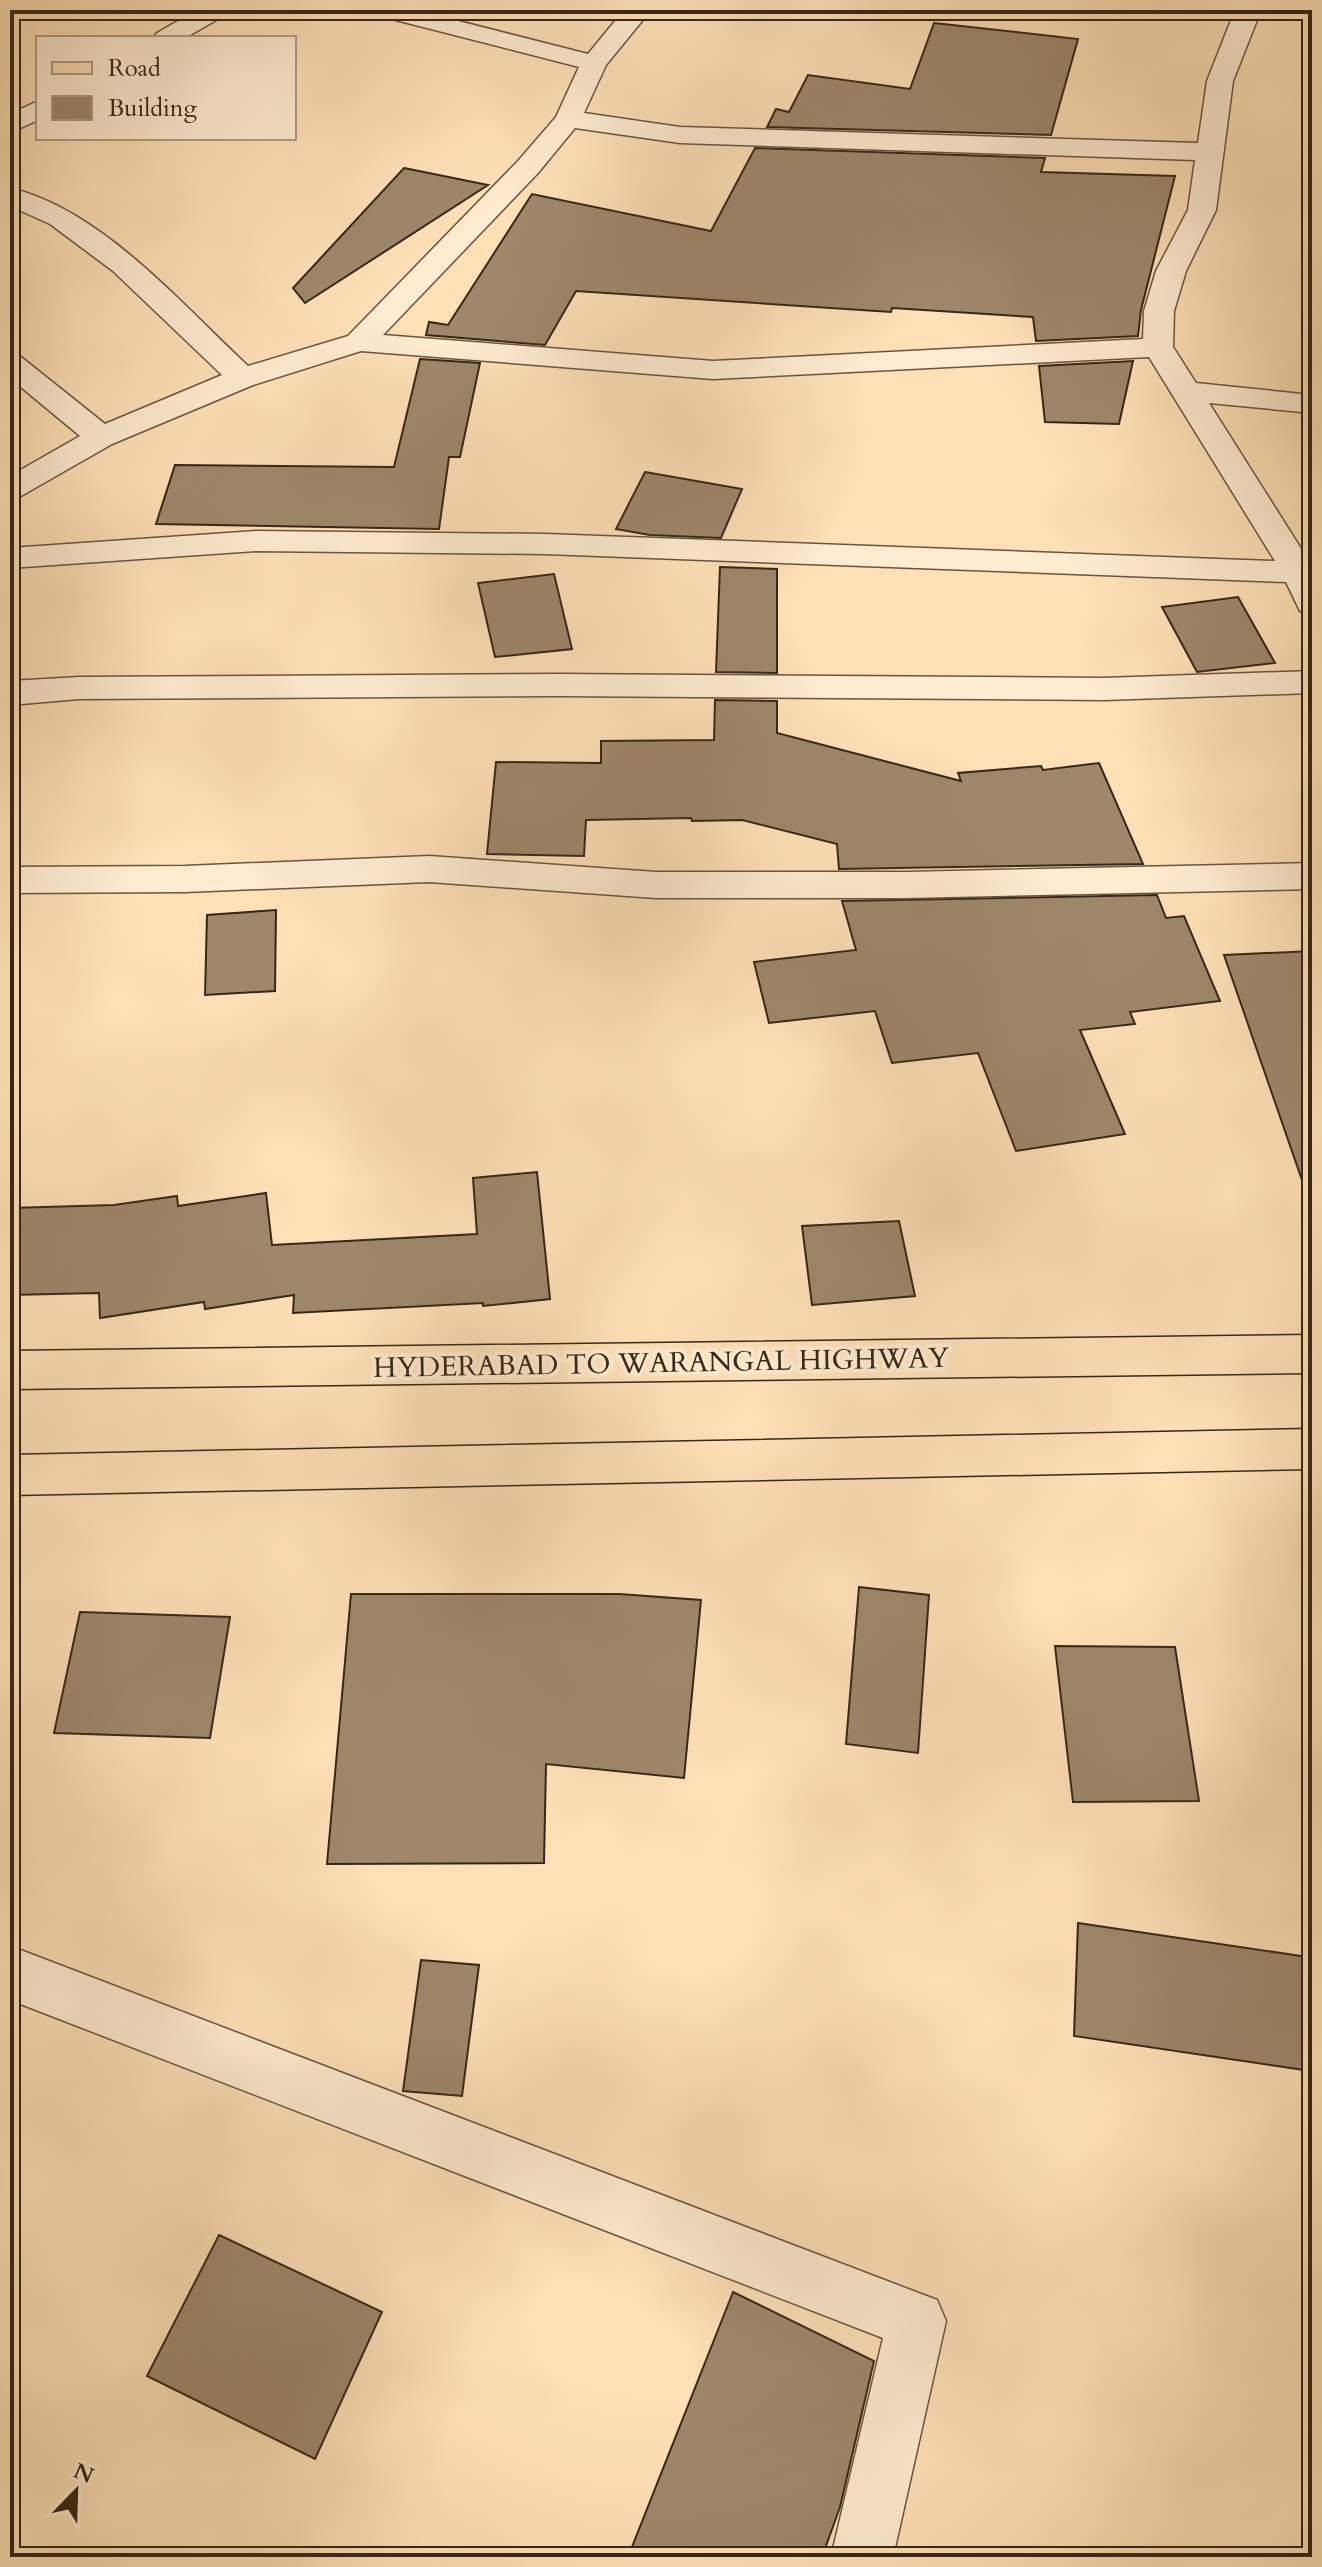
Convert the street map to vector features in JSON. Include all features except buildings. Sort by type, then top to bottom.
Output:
[{"type":"main road","name":"HYDERABAD TO WARANGAL HIGHWAY","points":[[10,1370],[1312,1354]]},
{"type":"main road","points":[[10,1475],[1312,1449]]},
{"type":"street","points":[[170,36],[216,10]]},
{"type":"street","points":[[385,10],[594,63]]},
{"type":"street","points":[[359,342],[528,167],[568,119],[594,63],[638,10]]},
{"type":"street","points":[[1248,10],[1220,81],[1202,210],[1171,271],[1159,311],[1158,347],[1299,572],[1312,603]]},
{"type":"street","points":[[10,125],[36,110]]},
{"type":"street","points":[[568,119],[680,135],[1209,152]]},
{"type":"street","points":[[10,196],[60,218],[123,265],[242,378]]},
{"type":"street","points":[[10,489],[101,437],[242,378],[359,342],[713,370],[1158,347]]},
{"type":"street","points":[[10,363],[101,437]]},
{"type":"street","points":[[1185,391],[1312,404]]},
{"type":"street","points":[[10,558],[256,541],[515,543],[1299,572]]},
{"type":"street","points":[[10,693],[79,688],[543,685],[1104,689],[1312,682]]},
{"type":"street","points":[[10,880],[185,879],[429,869],[656,885],[906,885],[1312,876]]},
{"type":"street","points":[[10,1973],[916,2321],[862,2557]]}]
